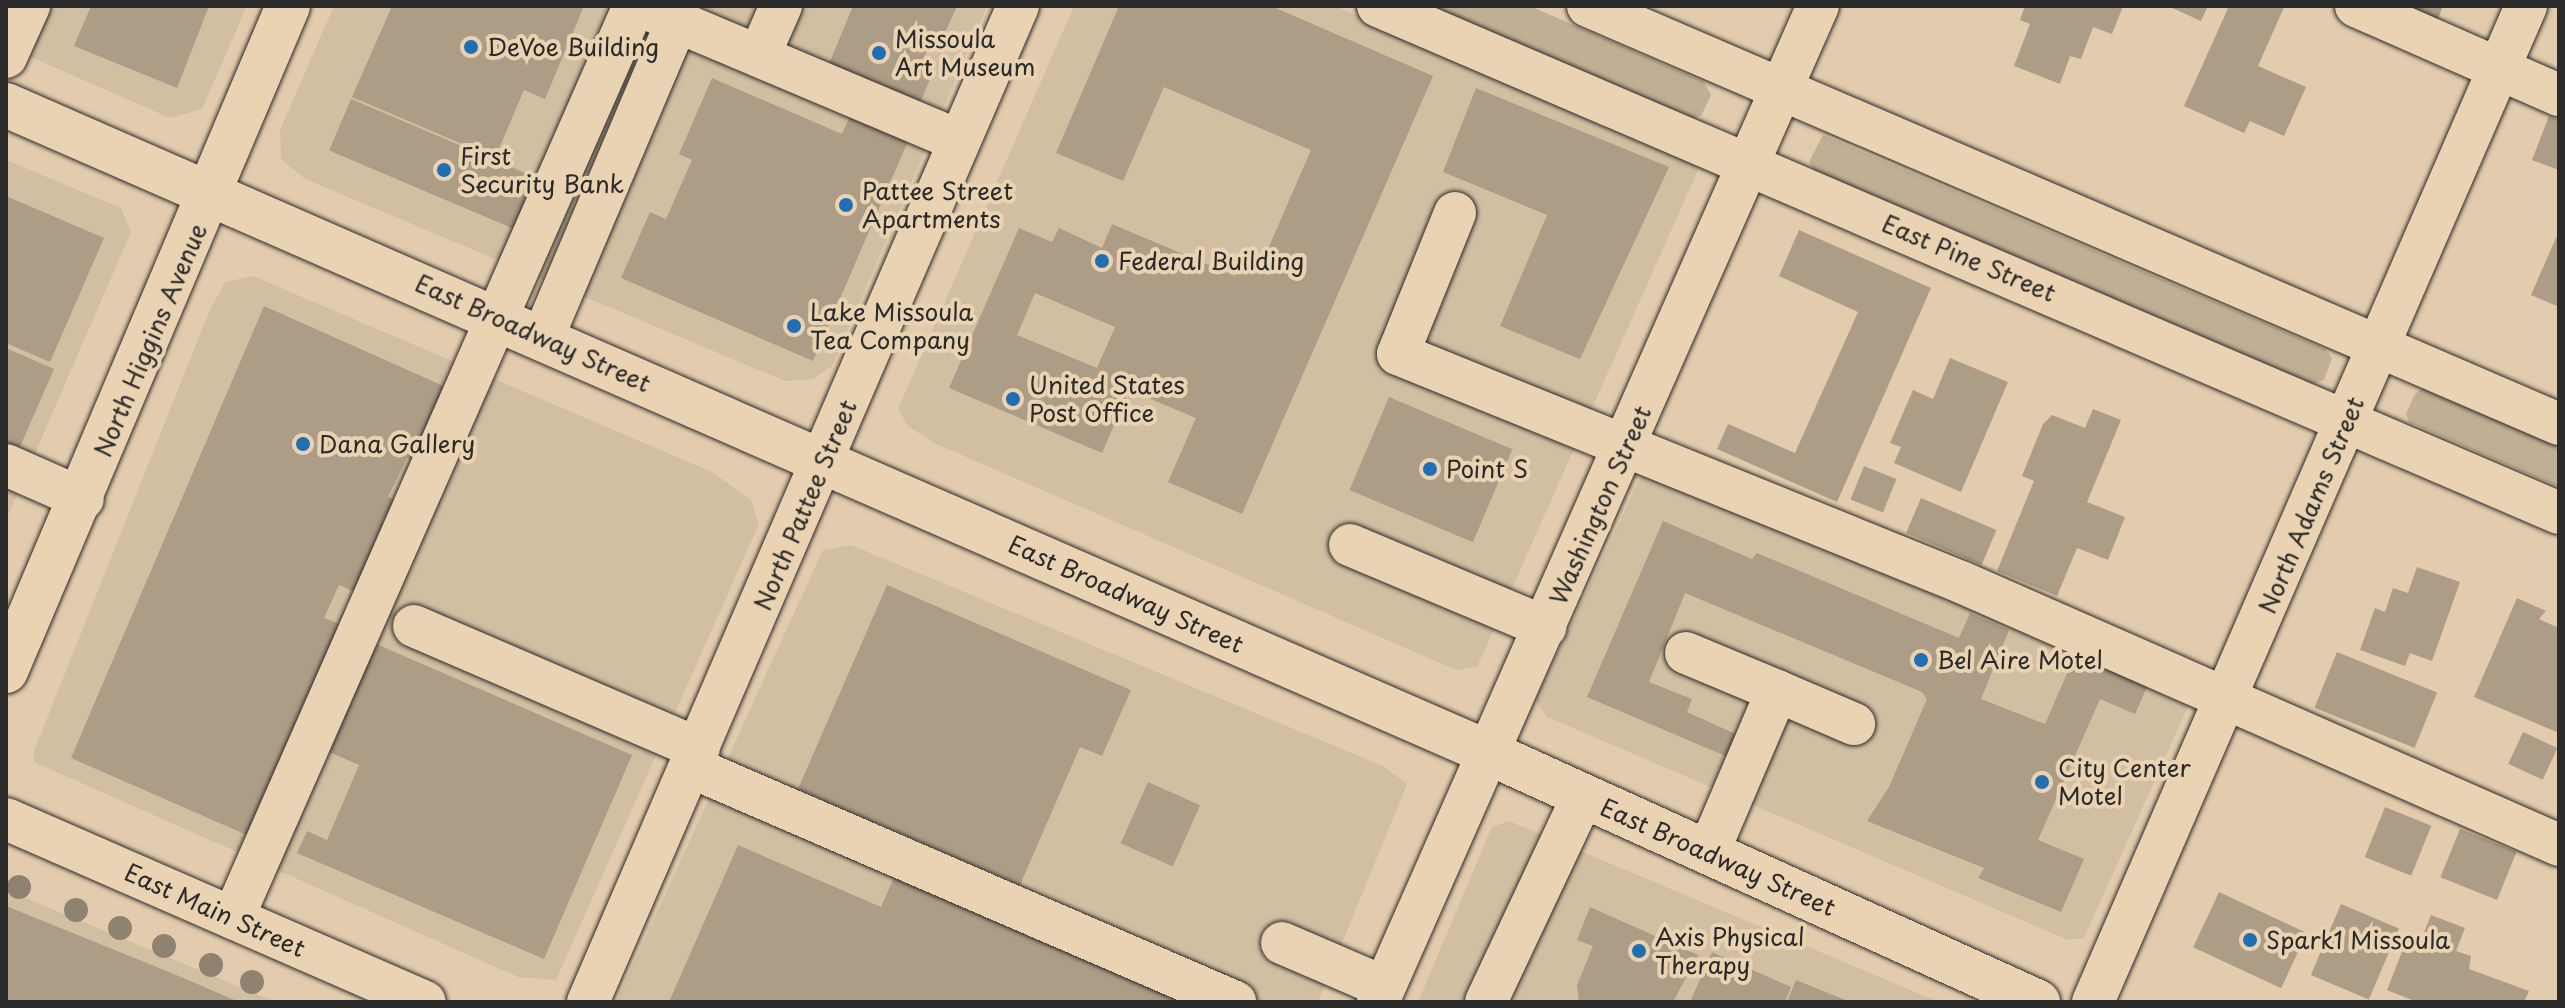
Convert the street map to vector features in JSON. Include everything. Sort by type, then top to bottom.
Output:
[{"type":"main road","name":"North Higgins Avenue","points":[[6,671],[83,499],[288,6]]},
{"type":"main road","name":"East Broadway Street","points":[[6,105],[825,460],[1489,753],[2038,1002]]},
{"type":"street","points":[[6,57],[29,6]]},
{"type":"street","points":[[759,56],[781,6]]},
{"type":"street","name":"North Pattee Street","points":[[588,1002],[825,460],[1018,6]]},
{"type":"street","name":"East Pine Street","points":[[1378,6],[2559,513]]},
{"type":"street","points":[[1588,6],[2559,424]]},
{"type":"street","name":"Washington Street","points":[[1381,995],[1627,446],[1818,6]]},
{"type":"street","points":[[2356,6],[2559,95]]},
{"type":"street","name":"North Adams Street","points":[[2093,1002],[2227,703],[2526,6]]},
{"type":"street","points":[[658,11],[959,141]]},
{"type":"street","points":[[233,918],[497,317],[658,11]]},
{"type":"street","points":[[543,337],[658,11]]},
{"type":"street","points":[[1455,213],[1398,354],[1961,582],[2227,703],[2559,845]]},
{"type":"street","points":[[6,465],[83,499]]},
{"type":"street","points":[[1350,545],[1545,627]]},
{"type":"street","points":[[414,626],[695,758],[1235,1002]]},
{"type":"street","points":[[1686,653],[1854,724]]},
{"type":"street","points":[[1708,853],[1777,691]]},
{"type":"street","points":[[1486,1002],[1583,796]]},
{"type":"street","name":"East Main Street","points":[[6,819],[425,1002]]},
{"type":"street","points":[[1282,943],[1381,995]]},
{"type":"shaded area","points":[[6,6],[247,6],[202,109],[170,118],[6,46]]},
{"type":"shaded area","points":[[334,6],[987,6],[832,366],[813,379],[785,381],[305,179],[281,159],[280,130]]},
{"type":"shaded area","points":[[1074,6],[1335,6],[1685,153],[1698,170],[1477,667],[1456,670],[934,443],[908,426],[898,409]]},
{"type":"shaded area","points":[[1431,6],[1530,6],[1704,82],[1711,95],[1701,116],[1693,118]]},
{"type":"shaded area","points":[[1823,135],[2325,349],[2332,358],[2324,380],[2309,385],[1816,172],[1809,162]]},
{"type":"shaded area","points":[[6,160],[121,208],[131,232],[6,520]]},
{"type":"shaded area","points":[[253,276],[712,472],[751,500],[759,524],[556,980],[518,977],[34,762],[34,751],[209,312],[225,282]]},
{"type":"shaded area","points":[[2425,386],[2559,444],[2559,487],[2409,422],[2406,414],[2415,394]]},
{"type":"shaded area","points":[[1651,456],[2189,704],[2084,938],[2068,940],[1547,717],[1535,700]]},
{"type":"shaded area","points":[[851,545],[1383,766],[1407,784],[1318,1002],[616,1002],[823,550]]},
{"type":"shaded area","points":[[1509,821],[1939,1002],[1418,1002],[1492,827]]},
{"type":"shaded area","points":[[6,890],[276,1002],[6,1002]]},
{"type":"building","points":[[91,6],[209,6],[177,88],[74,46]]},
{"type":"building","points":[[392,6],[584,6],[545,99],[524,90],[495,158],[352,97]]},
{"type":"building","name":"Missoula Art Museum","points":[[853,6],[957,6],[941,42],[932,39],[921,64],[934,70],[919,105],[828,66]]},
{"type":"building","name":"Federal Building","points":[[1119,6],[1271,6],[1433,76],[1242,514],[1168,482],[1196,418],[1129,390],[1102,453],[949,388],[1019,228],[1052,242],[1059,228],[1102,248],[1112,224],[1235,276],[1243,258],[1261,265],[1311,150],[1164,87],[1123,181],[1056,153]],"holes":[[[1035,293],[1115,327],[1097,368],[1017,335]]]},
{"type":"building","points":[[2025,6],[2123,6],[2112,34],[2093,27],[2081,59],[2070,56],[2060,84],[2014,66],[2030,24],[2020,20]]},
{"type":"building","points":[[2168,6],[2208,6],[2201,21]]},
{"type":"building","points":[[2229,6],[2284,7],[2258,66],[2306,87],[2284,136],[2250,121],[2244,133],[2184,106]]},
{"type":"building","points":[[2385,6],[2443,6],[2435,26]]},
{"type":"building","points":[[712,78],[842,134],[851,114],[909,139],[813,361],[621,278],[650,212],[666,219],[692,160],[679,154]]},
{"type":"building","points":[[1476,88],[1669,167],[1580,359],[1500,326],[1547,215],[1443,172]]},
{"type":"building","name":"First Security Bank","points":[[351,99],[547,182],[525,234],[329,151]]},
{"type":"building","points":[[2549,116],[2559,120],[2559,170],[2532,160]]},
{"type":"building","points":[[6,196],[104,238],[50,362],[6,343]]},
{"type":"building","points":[[1799,230],[1931,288],[1837,502],[1717,449],[1728,424],[1795,453],[1858,312],[1779,276]]},
{"type":"building","points":[[2559,231],[2559,307],[2531,295]]},
{"type":"building","points":[[264,306],[457,392],[417,463],[407,458],[388,497],[400,502],[362,595],[339,585],[324,618],[347,627],[258,840],[71,758]]},
{"type":"building","points":[[6,348],[54,369],[19,449],[6,443]]},
{"type":"building","points":[[1950,358],[2008,382],[1961,492],[1894,463],[1901,447],[1890,443],[1913,390],[1933,399]]},
{"type":"building","name":"Point S","points":[[1389,397],[1512,449],[1473,542],[1350,490]]},
{"type":"building","points":[[2093,409],[2121,420],[2087,502],[2125,517],[2108,560],[2077,548],[2057,596],[1997,571],[2034,481],[2022,476],[2043,424],[2052,415],[2085,428]]},
{"type":"building","points":[[1864,466],[1896,479],[1883,512],[1851,499]]},
{"type":"building","points":[[1921,498],[1996,530],[1982,565],[1906,533]]},
{"type":"building","name":"Bel Aire Motel","points":[[1663,521],[1752,559],[1757,553],[1959,638],[1970,613],[2009,630],[1981,699],[2045,724],[2076,653],[2148,685],[2135,714],[2100,699],[2038,840],[2084,859],[2061,912],[1978,878],[1984,868],[1867,821],[1889,787],[1927,699],[1922,692],[1685,593],[1649,682],[1692,699],[1687,712],[1740,736],[1730,758],[1587,697]]},
{"type":"building","points":[[2417,567],[2460,582],[2432,661],[2410,653],[2405,666],[2360,650],[2375,608],[2385,612],[2393,588],[2408,593]]},
{"type":"building","points":[[887,585],[1131,690],[1102,756],[1080,747],[1020,885],[798,789]]},
{"type":"building","points":[[2517,598],[2546,611],[2539,619],[2559,628],[2559,733],[2474,697]]},
{"type":"building","points":[[367,640],[632,755],[544,959],[297,853],[307,831],[327,840],[359,765],[320,748]]},
{"type":"building","points":[[2337,652],[2437,692],[2415,748],[2315,708]]},
{"type":"building","points":[[2523,732],[2557,748],[2543,780],[2508,764]]},
{"type":"building","points":[[1148,782],[1200,805],[1173,866],[1121,843]]},
{"type":"building","points":[[2385,807],[2431,826],[2411,876],[2365,857]]},
{"type":"building","points":[[2460,829],[2517,852],[2497,900],[2441,877]]},
{"type":"building","points":[[738,845],[881,907],[897,871],[1191,1002],[669,1002]]},
{"type":"building","name":"Spark1 Missoula","points":[[2219,892],[2307,933],[2281,988],[2193,947]]},
{"type":"building","points":[[2341,904],[2399,929],[2369,999],[2311,975]]},
{"type":"building","points":[[6,906],[174,974],[239,1002],[6,1002]]},
{"type":"building","name":"Axis Physical Therapy","points":[[1590,907],[1698,955],[1673,1002],[1579,1002],[1577,985],[1593,946],[1577,940]]},
{"type":"building","points":[[2431,915],[2465,928],[2456,951],[2471,956],[2469,969],[2529,991],[2524,1002],[2417,1002],[2387,990],[2409,934],[2422,938]]},
{"type":"building","points":[[1712,952],[1791,987],[1785,1002],[1690,1002]]},
{"type":"building","points":[[1796,980],[1850,1002],[1787,1002]]},
{"type":"place","name":"DeVoe Building","points":[[471,47]]},
{"type":"place","name":"Missoula Art Museum","points":[[879,53]]},
{"type":"place","name":"First Security Bank","points":[[444,170]]},
{"type":"place","name":"Pattee Street Apartments","points":[[846,205]]},
{"type":"place","name":"Federal Building","points":[[1102,261]]},
{"type":"place","name":"Lake Missoula Tea Company","points":[[794,326]]},
{"type":"place","name":"United States Post Office","points":[[1013,399]]},
{"type":"place","name":"Dana Gallery","points":[[303,444]]},
{"type":"place","name":"Point S","points":[[1430,469]]},
{"type":"place","name":"Bel Aire Motel","points":[[1921,660]]},
{"type":"place","name":"City Center Motel","points":[[2042,782]]},
{"type":"place","name":"Spark1 Missoula","points":[[2250,940]]},
{"type":"place","name":"Axis Physical Therapy","points":[[1639,951]]}]
